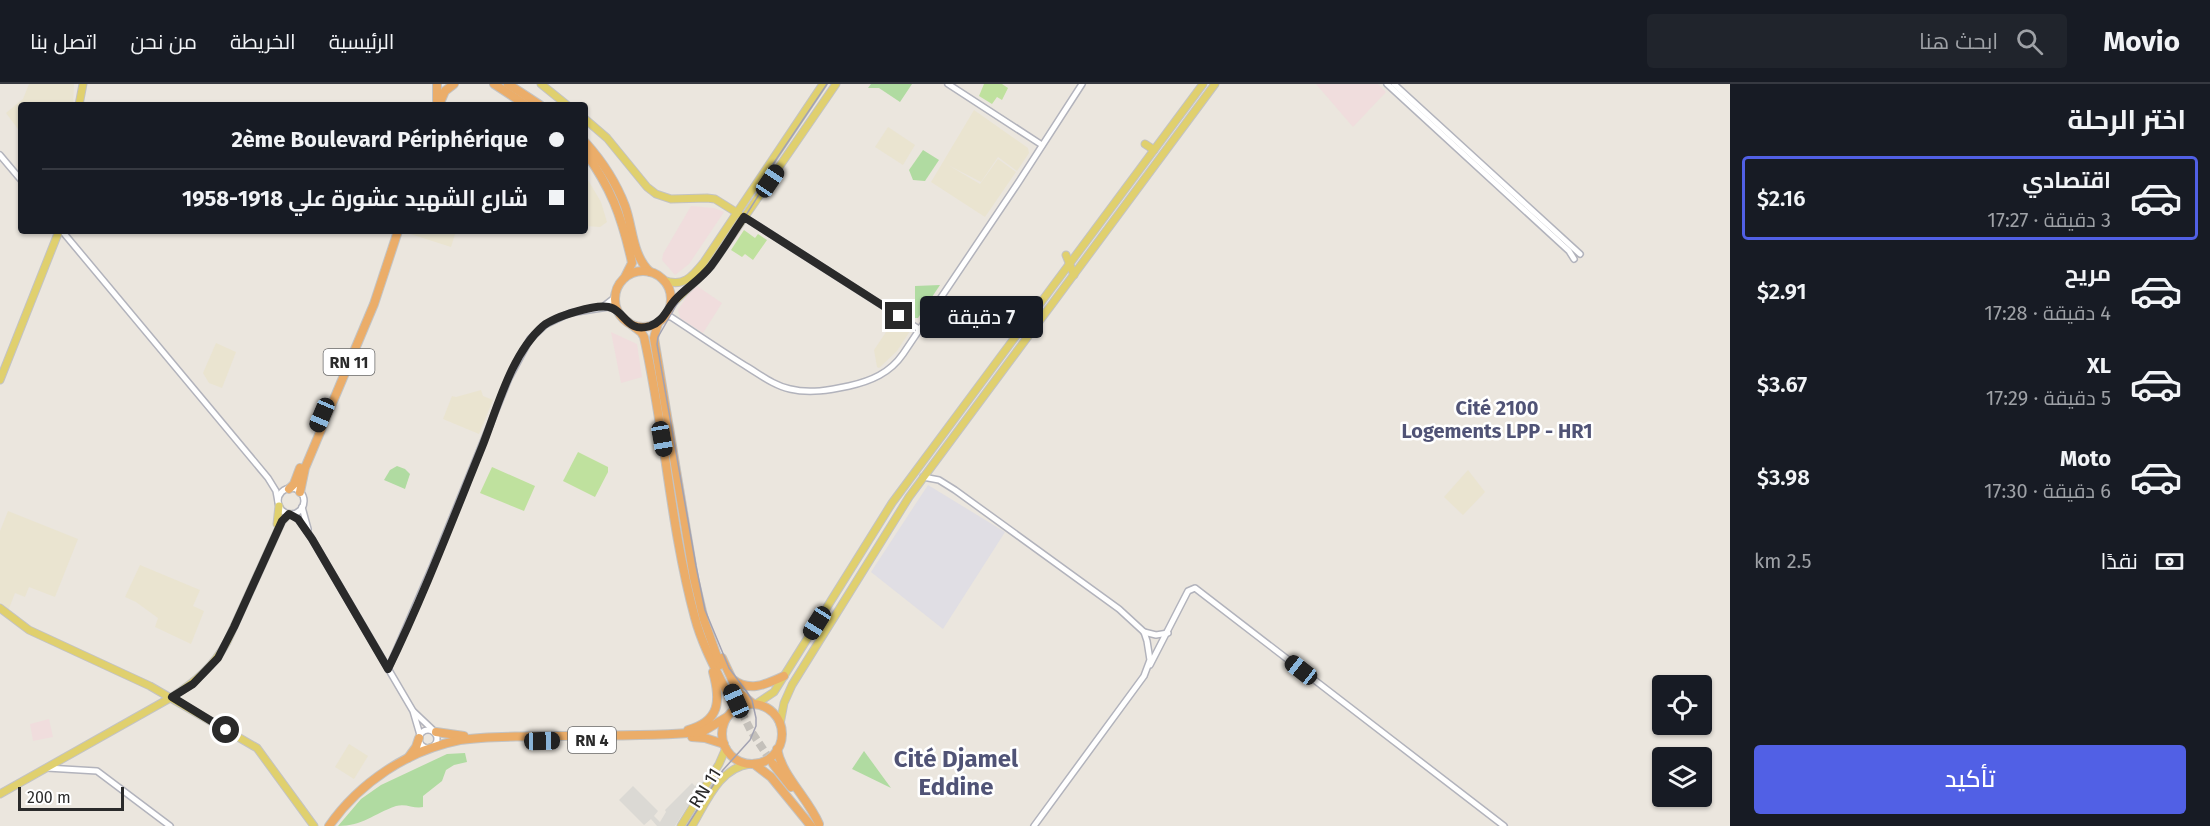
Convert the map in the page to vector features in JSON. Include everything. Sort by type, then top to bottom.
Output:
[{"type":"highway","points":[[437,84],[437,102]]},
{"type":"highway","points":[[439,102],[445,91],[454,84]]},
{"type":"highway","points":[[494,84],[521,102]]},
{"type":"highway","points":[[508,84],[535,102]]},
{"type":"highway","points":[[588,146],[614,182],[628,218],[639,260],[650,272],[663,280],[670,295],[670,306],[661,319],[654,338],[684,524],[700,605],[734,702],[706,647]]},
{"type":"highway","points":[[588,156],[610,189],[622,219],[632,263],[616,292],[616,307],[620,316],[638,329],[644,337],[685,574],[696,620],[728,703],[728,716]]},
{"type":"highway","name":"RN 11","points":[[288,489],[295,481],[362,322],[395,234]]},
{"type":"highway","name":"RN 11","points":[[300,492],[302,477],[374,304],[395,234]]},
{"type":"highway","points":[[624,279],[633,273],[650,272]]},
{"type":"highway","points":[[628,322],[639,327],[661,319]]},
{"type":"highway","points":[[700,605],[715,644],[742,697],[773,712],[780,724],[782,737],[777,749],[770,758],[752,764]]},
{"type":"highway","points":[[635,735],[688,730],[699,727],[710,718],[718,704],[718,694],[706,647]]},
{"type":"highway","points":[[732,679],[745,686],[755,687],[784,676]]},
{"type":"highway","points":[[754,704],[740,706],[728,716],[722,728],[725,746],[739,761],[752,764],[771,777],[816,825]]},
{"type":"highway","name":"RN 4","points":[[329,826],[361,790],[383,773],[406,760],[448,743],[482,738],[702,732],[728,716]]},
{"type":"highway","points":[[434,731],[482,738]]},
{"type":"highway","points":[[406,760],[416,747],[420,736]]},
{"type":"highway","name":"RN 4","points":[[335,826],[362,796],[385,778],[416,761],[460,745],[479,742],[689,737],[705,738],[725,746]]},
{"type":"highway","points":[[777,749],[780,761],[814,813]]},
{"type":"highway","points":[[772,765],[816,825]]},
{"type":"highway","points":[[807,795],[816,825]]},
{"type":"main road","points":[[80,102],[83,84]]},
{"type":"main road","points":[[541,84],[563,102]]},
{"type":"main road","points":[[670,306],[711,266],[823,84]]},
{"type":"main road","points":[[663,280],[678,284],[693,275],[741,214],[836,84]]},
{"type":"main road","points":[[754,704],[770,696],[892,503],[1203,84]]},
{"type":"main road","points":[[780,724],[784,703],[912,500],[923,477],[1215,84]]},
{"type":"main road","points":[[588,122],[607,138],[647,187],[656,194],[671,199],[715,199],[741,214]]},
{"type":"main road","points":[[1145,144],[1154,150]]},
{"type":"main road","points":[[0,380],[60,234]]},
{"type":"main road","points":[[1066,255],[1074,274]]},
{"type":"main road","points":[[271,543],[278,521],[279,504]]},
{"type":"main road","points":[[0,794],[193,684],[218,658],[283,519],[290,514]]},
{"type":"main road","points":[[0,608],[28,630],[172,697],[257,748],[311,823]]},
{"type":"main road","name":"RN 11","points":[[681,826],[719,764],[725,746]]},
{"type":"main road","name":"RN 11","points":[[692,826],[723,777],[733,768],[752,764]]},
{"type":"street","points":[[948,84],[1042,146]]},
{"type":"street","points":[[661,319],[671,317],[776,385],[788,389],[807,392],[831,390],[862,383],[879,376],[900,358],[1082,84]]},
{"type":"street","points":[[1387,84],[1580,254]]},
{"type":"street","points":[[1394,84],[1401,94],[1569,251],[1574,259]]},
{"type":"street","points":[[0,155],[18,176]]},
{"type":"street","points":[[741,214],[919,329]]},
{"type":"street","points":[[64,234],[268,478],[276,491],[283,511],[300,521],[413,711],[422,745],[430,748],[436,743],[434,731],[413,711]]},
{"type":"street","points":[[603,307],[616,292]]},
{"type":"street","points":[[388,669],[520,354],[530,339],[544,325],[570,313],[611,307],[620,316]]},
{"type":"street","points":[[930,467],[939,480],[1012,530],[1119,609],[1144,633],[1150,655],[1148,669]]},
{"type":"street","points":[[923,477],[939,480]]},
{"type":"street","points":[[268,478],[277,485],[300,492],[312,539]]},
{"type":"street","points":[[279,504],[281,493],[288,489]]},
{"type":"street","points":[[290,514],[302,507]]},
{"type":"street","points":[[1034,826],[1148,669],[1188,591],[1192,588],[1198,590],[1504,826]]},
{"type":"street","points":[[1144,633],[1156,635],[1168,633]]},
{"type":"street","points":[[420,736],[427,729],[434,731]]},
{"type":"street","points":[[40,770],[47,768],[97,771],[170,826]]},
{"type":"shaded area","points":[[29,84],[74,84],[73,102],[19,102]]},
{"type":"shaded area","points":[[1316,84],[1378,84],[1386,92],[1353,127]]},
{"type":"shaded area","points":[[18,103],[18,129],[6,113]]},
{"type":"shaded area","points":[[974,110],[1028,148],[1029,153],[1017,171],[998,157],[981,182],[948,165],[980,184],[998,159],[1016,172],[985,217],[931,182]]},
{"type":"shaded area","points":[[888,127],[915,145],[903,165],[875,147]]},
{"type":"shaded area","points":[[588,180],[601,202],[607,222],[600,227],[588,226]]},
{"type":"shaded area","points":[[691,206],[714,208],[724,212],[689,264],[675,275],[662,260],[663,254]]},
{"type":"shaded area","points":[[410,234],[455,234],[451,247]]},
{"type":"shaded area","points":[[697,286],[722,303],[703,333],[680,318],[678,310],[689,293]]},
{"type":"shaded area","points":[[894,320],[910,331],[897,351],[879,368],[874,350]]},
{"type":"shaded area","points":[[611,332],[637,344],[642,377],[621,383]]},
{"type":"shaded area","points":[[216,343],[236,352],[222,388],[209,383],[203,373]]},
{"type":"shaded area","points":[[481,390],[483,396],[493,400],[479,434],[443,419],[452,396]]},
{"type":"shaded area","points":[[1468,470],[1485,492],[1463,515],[1444,497]]},
{"type":"shaded area","points":[[928,485],[1005,532],[943,629],[871,572]]},
{"type":"shaded area","points":[[8,511],[78,539],[55,597],[29,587],[25,597],[15,593],[8,611],[0,602],[0,531]]},
{"type":"shaded area","points":[[140,565],[200,590],[193,606],[204,611],[191,644],[155,627],[158,618],[125,597]]},
{"type":"shaded area","points":[[49,719],[53,737],[33,741],[30,724]]},
{"type":"shaded area","points":[[349,744],[368,756],[354,779],[335,767]]},
{"type":"shaded area","points":[[692,783],[695,786],[698,783],[701,785],[675,826],[657,826],[651,819],[644,825],[619,800],[633,786],[658,811],[654,816],[660,822],[665,810]]},
{"type":"green space","points":[[871,84],[912,84],[900,102],[879,88],[868,88]]},
{"type":"green space","points":[[984,84],[1002,84],[1008,88],[1002,100],[997,97],[992,104],[979,96]]},
{"type":"green space","points":[[923,150],[939,160],[925,181],[913,180],[909,170]]},
{"type":"green space","points":[[744,230],[755,238],[758,234],[767,240],[753,260],[745,254],[742,257],[731,250]]},
{"type":"green space","points":[[940,285],[918,318],[915,318],[915,286]]},
{"type":"green space","points":[[578,452],[608,467],[608,472],[595,497],[563,481]]},
{"type":"green space","points":[[397,466],[410,474],[405,489],[384,480],[390,470]]},
{"type":"green space","points":[[492,467],[535,486],[524,511],[480,493]]},
{"type":"green space","points":[[864,751],[891,788],[852,769]]},
{"type":"green space","points":[[465,753],[467,762],[454,765],[446,770],[442,781],[423,796],[423,807],[396,806],[361,822],[338,826],[361,799],[381,785],[447,754]]},
{"type":"tunnel","points":[[736,701],[751,731],[773,764]]},
{"type":"tram line","points":[[687,826],[723,770],[750,740],[756,726],[756,718],[752,700],[729,668],[705,610],[657,344],[658,337],[681,297],[712,269],[765,185],[769,170],[827,84]]},
{"type":"district","name":"Cité 2100 Logements LPP - HR1","points":[[1497,420]]},
{"type":"district","name":"Cité Djamel Eddine","points":[[956,773]]},
{"type":"route","points":[[226,730],[172,697],[193,684],[218,658],[271,543],[282,521],[289,514],[298,519],[312,539],[388,669],[509,378],[520,354],[530,339],[544,325],[570,313],[608,307],[615,309],[624,319],[639,327],[658,322],[665,316],[676,299],[711,266],[744,217],[899,316]]}]
